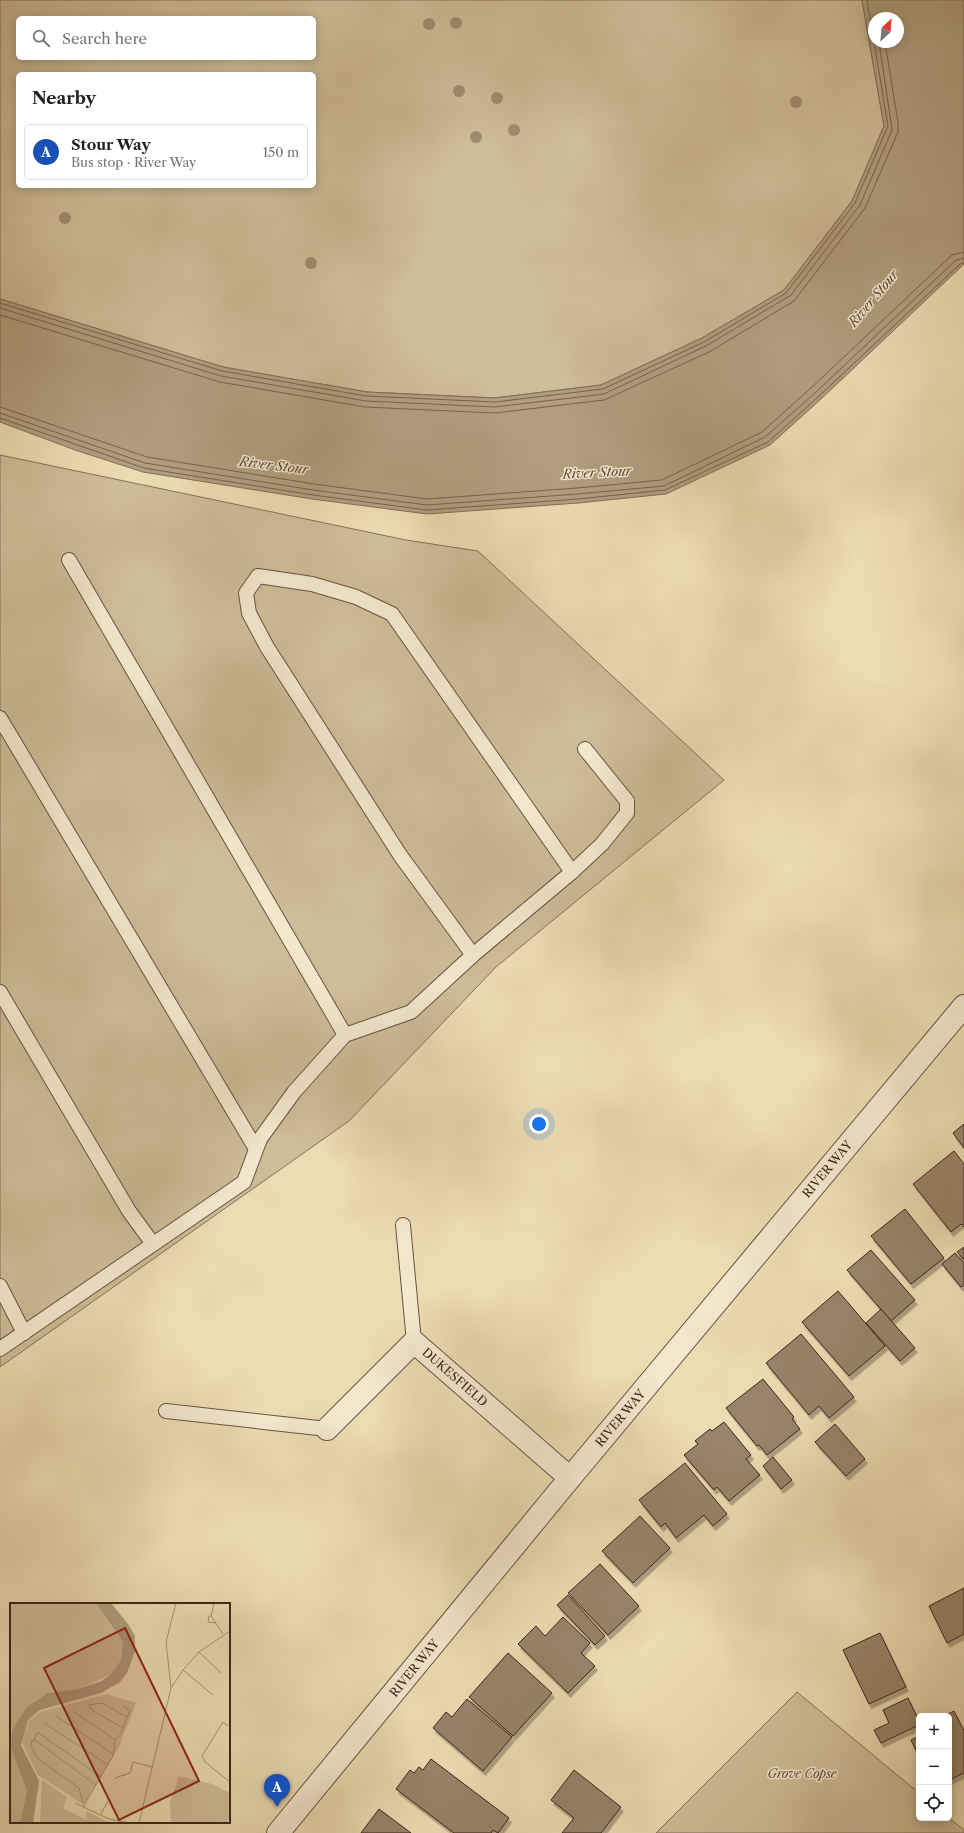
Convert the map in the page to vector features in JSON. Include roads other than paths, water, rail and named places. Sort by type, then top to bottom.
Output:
[{"type":"street","name":"RIVER WAY","points":[[278,1833],[570,1478],[964,1006]]},
{"type":"street","name":"DUKESFIELD","points":[[327,1429],[414,1342],[570,1478]]},
{"type":"lane","points":[[69,560],[345,1035]]},
{"type":"lane","points":[[473,955],[400,855],[267,647],[249,613],[246,593],[258,576],[312,584],[356,596],[392,614],[572,872]]},
{"type":"lane","points":[[0,718],[256,1149]]},
{"type":"lane","points":[[0,1350],[244,1182],[260,1139],[294,1092],[345,1035],[411,1012],[473,955],[572,872],[602,844],[627,813],[627,801],[585,749]]},
{"type":"lane","points":[[0,992],[129,1211],[153,1244]]},
{"type":"lane","points":[[403,1225],[414,1342]]},
{"type":"lane","points":[[0,1286],[24,1333]]},
{"type":"lane","points":[[166,1411],[327,1429]]},
{"type":"water","name":"River Stour","points":[[862,0],[964,0],[964,264],[770,445],[666,494],[578,503],[427,514],[312,499],[143,472],[75,450],[0,422],[0,299],[223,367],[367,392],[495,398],[601,385],[702,338],[784,290],[852,201],[884,126],[870,48],[904,48],[904,12],[868,12],[868,34]]},
{"type":"place","name":"Stour Way","points":[[277,1807]]},
{"type":"park label","name":"Grove Copse","points":[[802,1773]]}]
